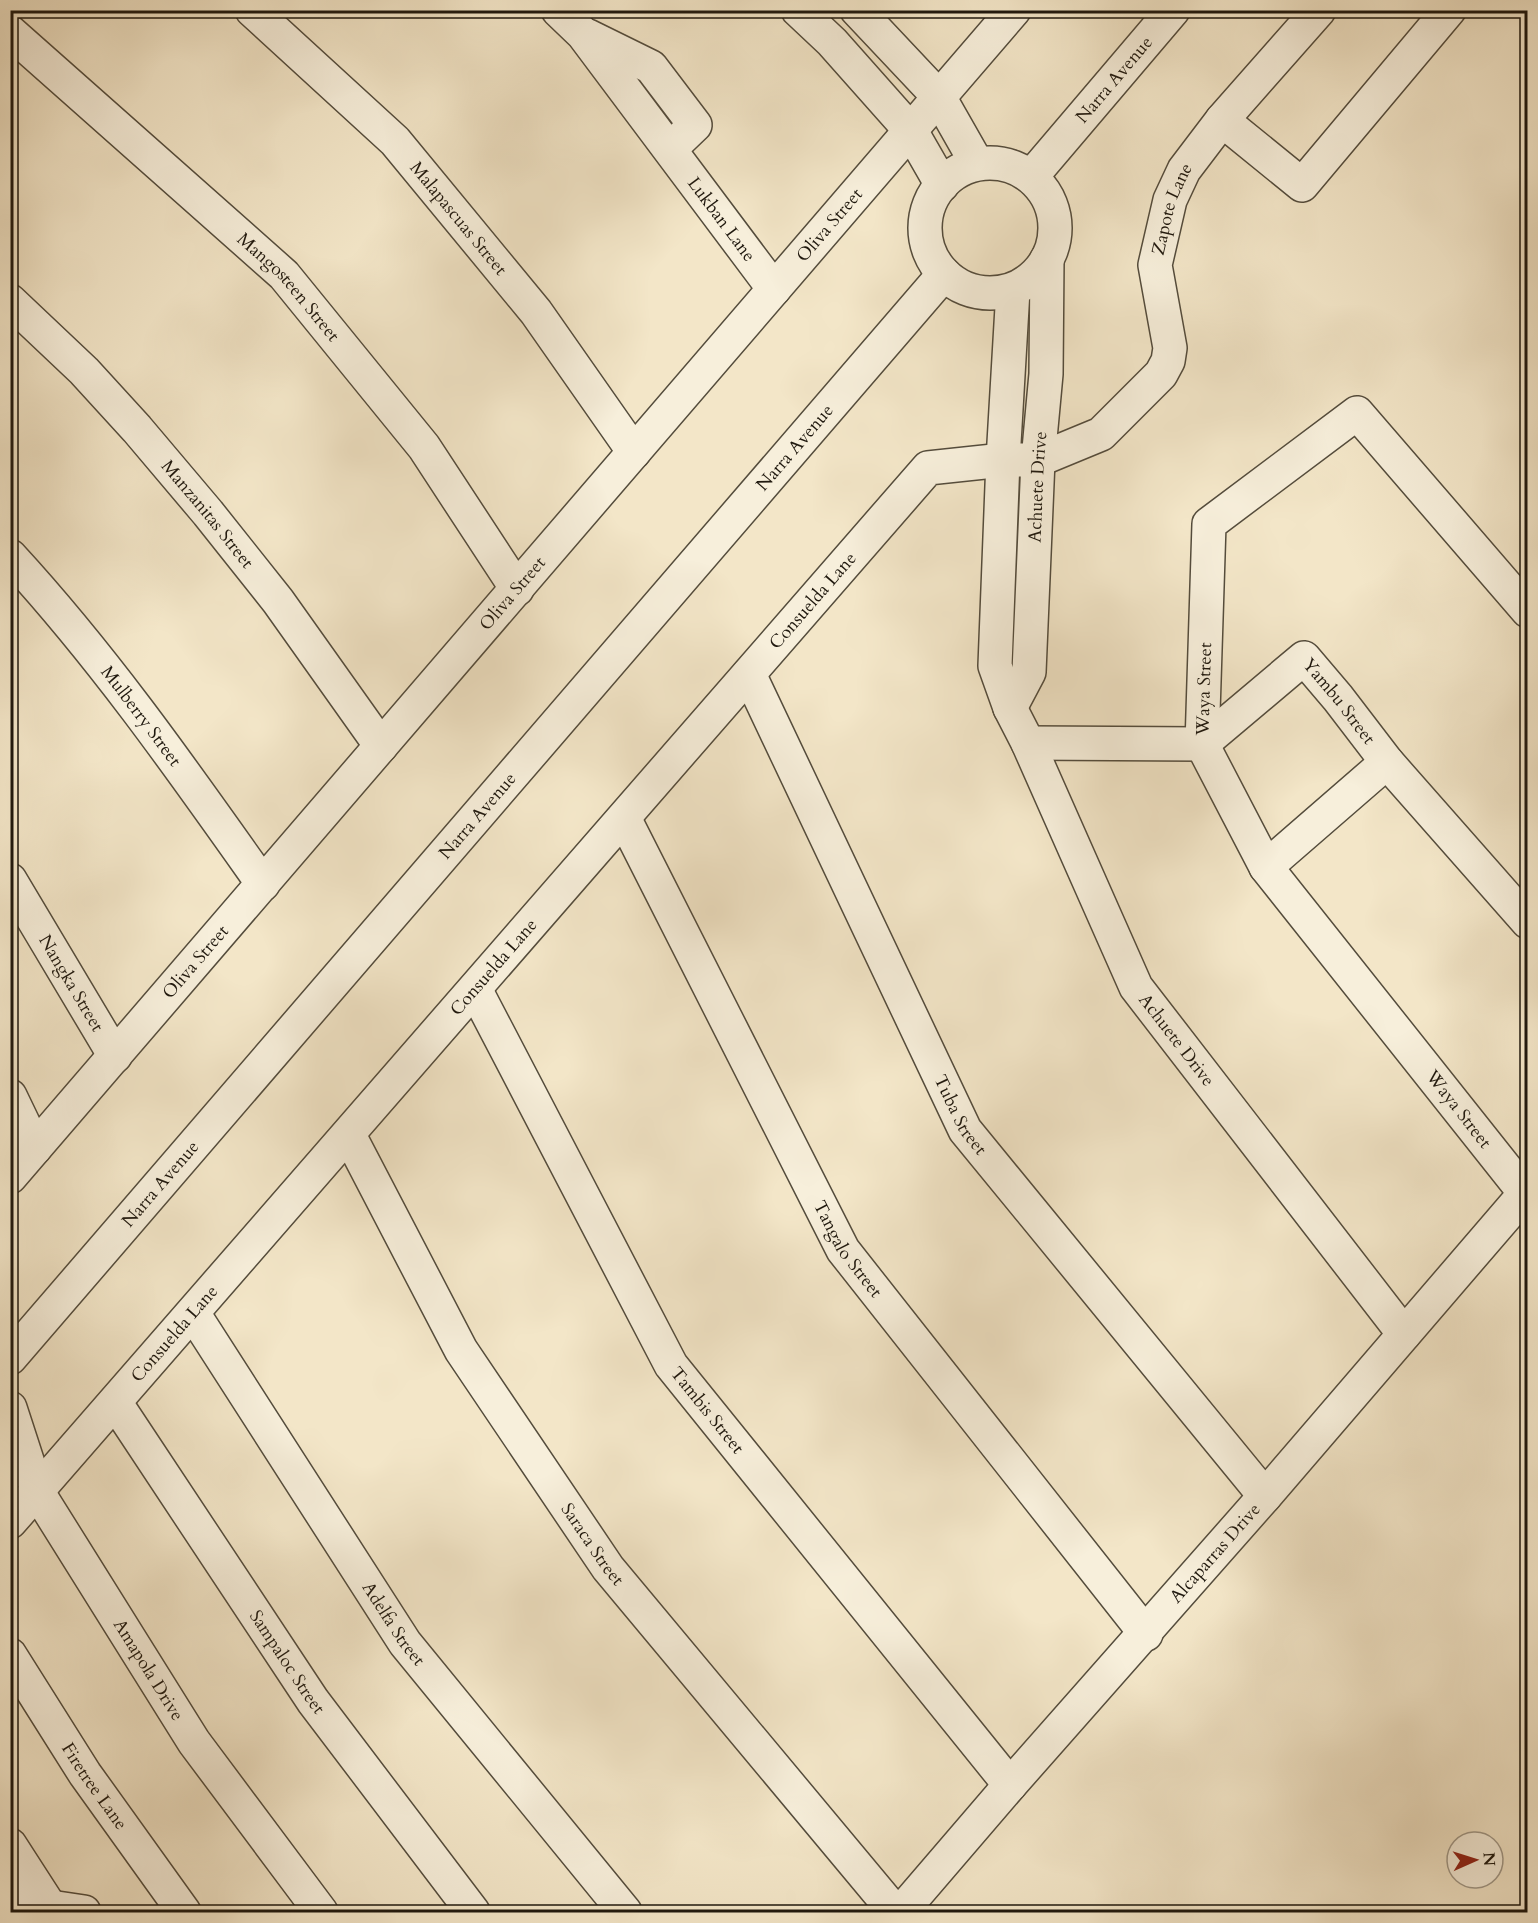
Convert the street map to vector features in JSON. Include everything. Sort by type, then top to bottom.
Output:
[{"type":"street","name":"Malapascuas Street","points":[[252,10],[395,141],[536,312],[634,452]]},
{"type":"street","name":"Lukban Lane","points":[[558,10],[583,34],[774,289]]},
{"type":"street","points":[[798,10],[832,42],[910,130],[942,184]]},
{"type":"street","points":[[857,10],[939,97],[976,162]]},
{"type":"street","name":"Oliva Street","points":[[10,1177],[1014,10]]},
{"type":"street","name":"Narra Avenue","points":[[1031,177],[1173,10]]},
{"type":"street","name":"Zapote Lane","points":[[1038,460],[1101,434],[1161,374],[1168,361],[1170,348],[1155,265],[1170,200],[1184,170],[1222,120],[1319,10]]},
{"type":"street","points":[[1222,120],[1302,186],[1449,10]]},
{"type":"street","name":"Mangosteen Street","points":[[10,32],[284,275],[424,447],[517,589]]},
{"type":"street","points":[[997,161],[1009,164],[1031,177],[1047,200],[1054,229],[1053,244],[1047,260],[1031,278],[1013,290],[1000,294],[975,292],[944,274],[930,253],[926,234],[928,211],[935,192],[942,184],[951,175],[976,162],[997,161]]},
{"type":"street","name":"Achuete Drive","points":[[1010,708],[1029,672],[1038,460],[1046,374],[1047,260]]},
{"type":"street","name":"Narra Avenue","points":[[10,1358],[944,274]]},
{"type":"street","name":"Achuete Drive","points":[[1013,290],[1003,460],[995,666],[1010,708],[1028,743],[1136,987],[1404,1334]]},
{"type":"street","name":"Manzanitas Street","points":[[10,301],[84,371],[138,429],[278,601],[381,746]]},
{"type":"street","name":"Waya Street","points":[[1526,1192],[1266,867],[1202,744],[1209,524],[1357,413],[1527,611]]},
{"type":"street","name":"Consuelda Lane","points":[[10,1522],[928,468],[1003,460],[1038,460]]},
{"type":"street","name":"Mulberry Street","points":[[10,556],[158,735],[263,884]]},
{"type":"street","name":"Yambu Street","points":[[1202,744],[1304,658],[1387,762],[1527,922]]},
{"type":"street","name":"Tuba Street","points":[[749,674],[965,1130],[1265,1496]]},
{"type":"street","points":[[1028,743],[1202,744]]},
{"type":"street","points":[[1266,867],[1387,762]]},
{"type":"street","name":"Tangalo Street","points":[[624,818],[843,1250],[1146,1634]]},
{"type":"street","name":"Nangka Street","points":[[10,880],[17,888],[115,1056]]},
{"type":"street","name":"Tambis Street","points":[[475,989],[671,1365],[1010,1785]]},
{"type":"street","points":[[10,1096],[35,1148]]},
{"type":"street","name":"Saraca Street","points":[[349,1135],[461,1350],[608,1568],[895,1912]]},
{"type":"street","name":"Alcaparras Drive","points":[[901,1912],[1010,1785],[1146,1634],[1526,1192]]},
{"type":"street","name":"Adelfa Street","points":[[193,1313],[405,1643],[625,1912]]},
{"type":"street","name":"Sampaloc Street","points":[[115,1402],[313,1701],[473,1912]]},
{"type":"street","name":"Amapola Drive","points":[[10,1408],[38,1491],[194,1742],[321,1912]]},
{"type":"street","name":"Firetree Lane","points":[[10,1655],[86,1774],[184,1912]]},
{"type":"street","points":[[10,1845],[50,1907]]},
{"type":"street","points":[[10,1900],[84,1912]]}]
